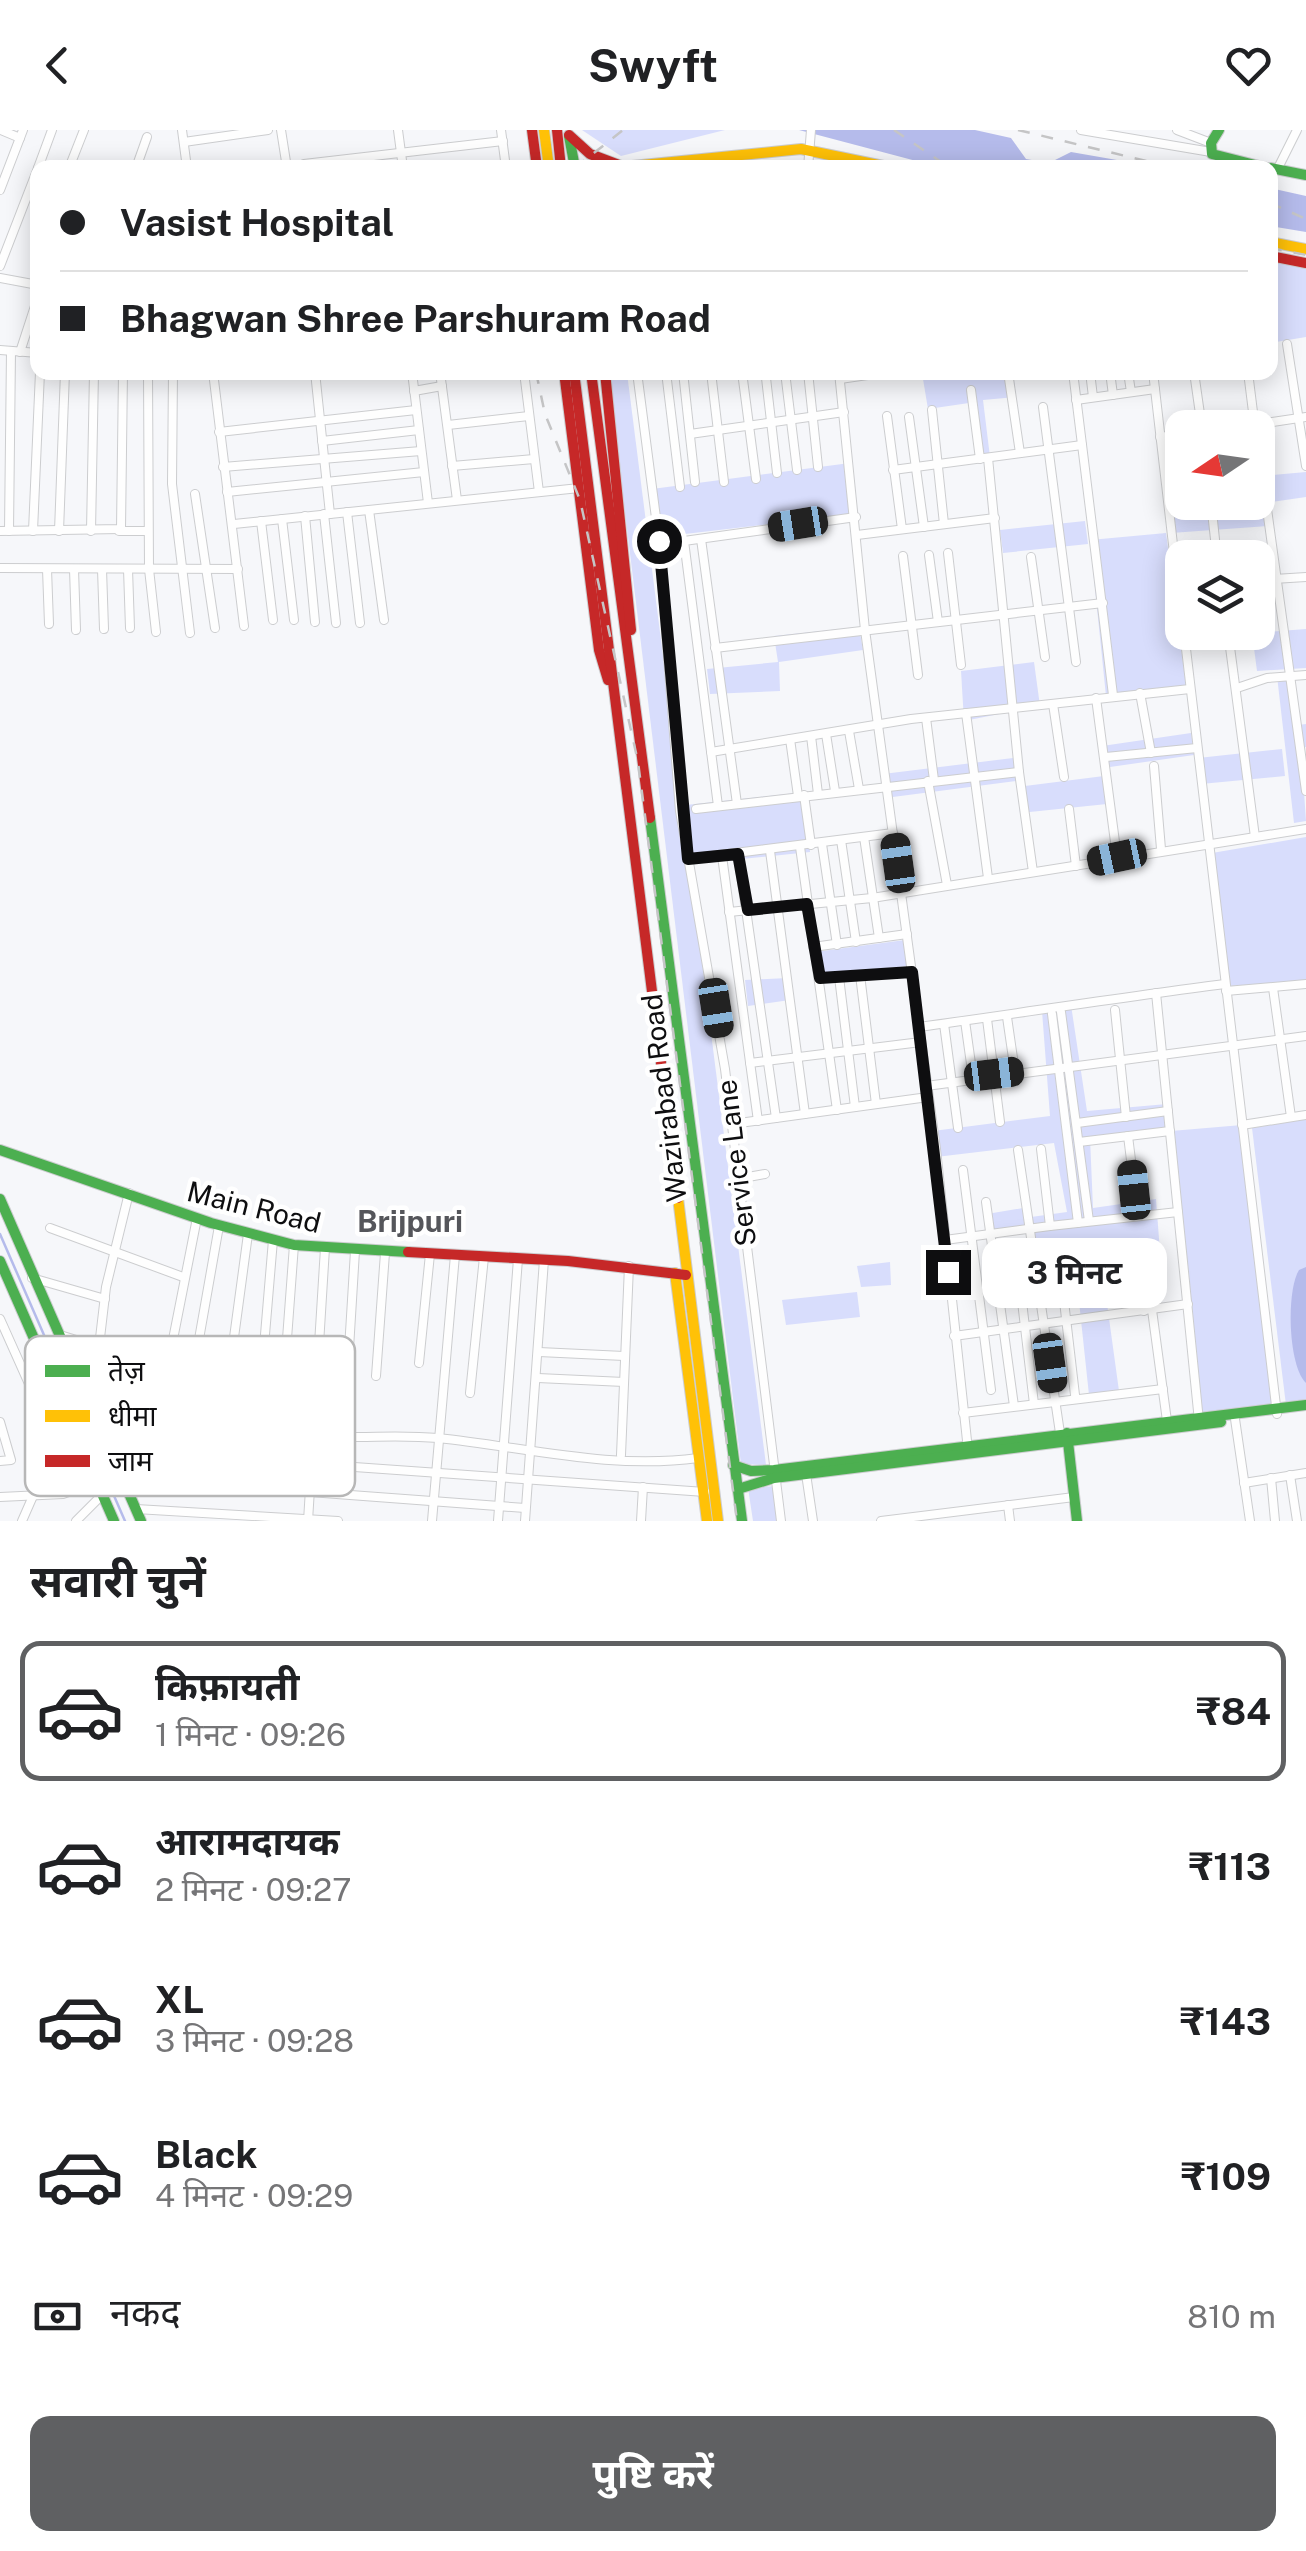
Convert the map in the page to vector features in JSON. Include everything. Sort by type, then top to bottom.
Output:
[{"type":"main road","points":[[532,130],[535,160]]},
{"type":"main road","points":[[544,130],[548,160]]},
{"type":"main road","points":[[556,130],[560,160]]},
{"type":"main road","points":[[1209,160],[1219,130]]},
{"type":"main road","points":[[569,132],[601,160]]},
{"type":"main road","points":[[569,132],[574,160]]},
{"type":"main road","points":[[676,160],[754,150],[810,152],[851,160]]},
{"type":"main road","points":[[1211,150],[1244,160]]},
{"type":"main road","points":[[1278,170],[1306,176]]},
{"type":"main road","points":[[1278,244],[1306,249]]},
{"type":"main road","points":[[1278,258],[1306,263]]},
{"type":"main road","points":[[565,380],[599,650],[619,714]]},
{"type":"main road","name":"Wazirabad Road","points":[[575,380],[610,637],[680,1274],[708,1492],[718,1521]]},
{"type":"main road","name":"Wazirabad Road","points":[[592,380],[742,1521]]},
{"type":"main road","points":[[605,380],[636,708]]},
{"type":"main road","name":"Main Road","points":[[0,1150],[220,1226],[294,1245],[628,1266],[680,1274]]},
{"type":"main road","points":[[0,1199],[57,1334]]},
{"type":"main road","points":[[0,1262],[32,1336]]},
{"type":"main road","points":[[680,1274],[698,1458],[708,1492],[707,1521]]},
{"type":"main road","points":[[738,1490],[774,1474],[1168,1421],[1235,1420],[1306,1407]]},
{"type":"main road","points":[[1065,1434],[1277,1412]]},
{"type":"main road","points":[[1065,1434],[1077,1521]]},
{"type":"main road","points":[[734,1465],[774,1474],[806,1474],[878,1460]]},
{"type":"main road","points":[[103,1496],[114,1521]]},
{"type":"main road","points":[[130,1496],[141,1521]]},
{"type":"street","points":[[0,190],[22,134],[1,130]]},
{"type":"street","points":[[40,160],[52,130]]},
{"type":"street","points":[[72,160],[84,130]]},
{"type":"street","points":[[182,130],[187,160]]},
{"type":"street","points":[[184,142],[268,130]]},
{"type":"street","points":[[281,130],[285,160]]},
{"type":"street","points":[[398,130],[403,160]]},
{"type":"street","points":[[501,130],[505,160]]},
{"type":"street","points":[[808,160],[811,130]]},
{"type":"street","points":[[1081,130],[1211,150]]},
{"type":"street","points":[[1131,140],[1134,130]]},
{"type":"street","points":[[1177,130],[1211,150]]},
{"type":"street","points":[[1276,160],[1297,130]]},
{"type":"street","points":[[139,160],[147,137]]},
{"type":"street","points":[[340,160],[503,141]]},
{"type":"street","points":[[0,266],[30,187]]},
{"type":"street","points":[[0,278],[30,284]]},
{"type":"street","points":[[30,318],[15,352],[5,531],[148,531]]},
{"type":"street","points":[[1286,344],[1302,418],[1306,466]]},
{"type":"street","points":[[0,350],[30,353]]},
{"type":"street","points":[[33,532],[40,380]]},
{"type":"street","points":[[58,531],[65,380]]},
{"type":"street","points":[[91,531],[94,380]]},
{"type":"street","points":[[119,531],[123,380]]},
{"type":"street","points":[[148,380],[149,569],[156,632]]},
{"type":"street","points":[[173,380],[172,484],[190,632]]},
{"type":"street","points":[[214,380],[244,626]]},
{"type":"street","points":[[316,380],[336,623]]},
{"type":"street","points":[[413,380],[428,504]]},
{"type":"street","points":[[441,380],[457,500]]},
{"type":"street","points":[[525,380],[539,492]]},
{"type":"street","name":"Service Lane","points":[[639,380],[659,541],[688,859],[706,946],[732,1124],[781,1521]]},
{"type":"street","points":[[667,380],[680,488]]},
{"type":"street","points":[[684,380],[695,482]]},
{"type":"street","points":[[712,380],[724,482]]},
{"type":"street","points":[[743,380],[756,479]]},
{"type":"street","points":[[766,380],[776,473]]},
{"type":"street","points":[[785,380],[797,470]]},
{"type":"street","points":[[809,380],[818,467]]},
{"type":"street","points":[[840,380],[876,726],[908,934],[968,1448]]},
{"type":"street","points":[[1009,380],[1020,454]]},
{"type":"street","points":[[1074,380],[1113,696]]},
{"type":"street","points":[[1091,380],[1093,398]]},
{"type":"street","points":[[1111,380],[1113,395]]},
{"type":"street","points":[[1129,380],[1131,392]]},
{"type":"street","points":[[1154,380],[1174,540]]},
{"type":"street","points":[[1195,380],[1199,410]]},
{"type":"street","points":[[1249,380],[1253,410]]},
{"type":"street","points":[[414,391],[442,386]]},
{"type":"street","points":[[1076,400],[1155,389]]},
{"type":"street","points":[[971,390],[995,518],[1018,772],[1033,872]]},
{"type":"street","points":[[1043,407],[1076,662]]},
{"type":"street","points":[[219,432],[416,410]]},
{"type":"street","points":[[932,410],[944,524]]},
{"type":"street","points":[[690,434],[844,412]]},
{"type":"street","points":[[448,425],[530,416]]},
{"type":"street","points":[[887,416],[902,529]]},
{"type":"street","points":[[910,417],[924,527]]},
{"type":"street","points":[[1275,423],[1302,418]]},
{"type":"street","points":[[322,441],[419,430]]},
{"type":"street","points":[[1160,437],[1165,436]]},
{"type":"street","points":[[893,470],[1082,445]]},
{"type":"street","points":[[223,467],[421,451]]},
{"type":"street","points":[[452,466],[534,458]]},
{"type":"street","points":[[227,492],[424,472]]},
{"type":"street","points":[[234,524],[579,488]]},
{"type":"street","points":[[195,494],[215,628]]},
{"type":"street","points":[[370,510],[384,620]]},
{"type":"street","points":[[347,512],[360,623]]},
{"type":"street","points":[[305,516],[315,622]]},
{"type":"street","points":[[718,806],[684,541],[856,516]]},
{"type":"street","points":[[282,518],[294,620]]},
{"type":"street","points":[[857,535],[995,518]]},
{"type":"street","points":[[262,521],[273,620]]},
{"type":"street","points":[[701,539],[738,804]]},
{"type":"street","points":[[948,554],[961,665]]},
{"type":"street","points":[[929,555],[938,622]]},
{"type":"street","points":[[903,556],[918,675]]},
{"type":"street","points":[[1031,557],[1045,657]]},
{"type":"street","points":[[0,568],[238,568]]},
{"type":"street","points":[[74,569],[76,630]]},
{"type":"street","points":[[102,569],[104,629]]},
{"type":"street","points":[[128,569],[130,628]]},
{"type":"street","points":[[48,570],[49,624]]},
{"type":"street","points":[[1306,577],[1275,577],[1306,791]]},
{"type":"street","points":[[715,648],[1103,604]]},
{"type":"street","points":[[1186,650],[1277,1412]]},
{"type":"street","points":[[1231,650],[1254,836]]},
{"type":"street","points":[[1237,688],[1306,675]]},
{"type":"street","points":[[711,752],[926,718],[1190,689]]},
{"type":"street","points":[[1140,694],[1151,753]]},
{"type":"street","points":[[1096,698],[1117,857]]},
{"type":"street","points":[[1053,704],[1064,777]]},
{"type":"street","points":[[966,713],[988,878]]},
{"type":"street","points":[[926,718],[946,886]]},
{"type":"street","points":[[849,732],[859,788]]},
{"type":"street","points":[[826,734],[836,791]]},
{"type":"street","points":[[810,736],[818,794]]},
{"type":"street","points":[[790,739],[811,845]]},
{"type":"street","points":[[1106,757],[1197,748]]},
{"type":"street","points":[[1154,766],[1161,849]]},
{"type":"street","points":[[696,808],[1018,772]]},
{"type":"street","points":[[1069,809],[1076,866]]},
{"type":"street","points":[[729,912],[872,898],[1161,849],[1306,829]]},
{"type":"street","points":[[688,859],[894,833]]},
{"type":"street","points":[[864,837],[879,938]]},
{"type":"street","points":[[842,840],[856,942]]},
{"type":"street","points":[[822,844],[836,946]]},
{"type":"street","points":[[800,847],[836,1110]]},
{"type":"street","points":[[770,851],[806,1114]]},
{"type":"street","points":[[738,854],[776,1118]]},
{"type":"street","points":[[722,856],[758,1121]]},
{"type":"street","points":[[813,947],[908,934]]},
{"type":"street","points":[[820,978],[912,972]]},
{"type":"street","points":[[860,975],[876,1104]]},
{"type":"street","points":[[839,977],[856,1107]]},
{"type":"street","points":[[919,1028],[1006,1017],[1112,996],[1306,984]]},
{"type":"street","points":[[1273,988],[1291,1118]]},
{"type":"street","points":[[1156,992],[1199,1421]]},
{"type":"street","points":[[1115,1010],[1126,1116]]},
{"type":"street","points":[[1078,1223],[1058,1065],[1056,1013],[1069,1064],[1090,1222]]},
{"type":"street","points":[[1006,1017],[1015,1072]]},
{"type":"street","points":[[987,1019],[1000,1122]]},
{"type":"street","points":[[966,1021],[973,1078]]},
{"type":"street","points":[[944,1024],[958,1128]]},
{"type":"street","points":[[926,1086],[1058,1065],[1306,1036]]},
{"type":"street","points":[[750,1064],[921,1042]]},
{"type":"street","points":[[732,1124],[928,1097]]},
{"type":"street","points":[[1076,1123],[1168,1112]]},
{"type":"street","points":[[1242,1124],[1306,1115]]},
{"type":"street","points":[[1079,1142],[1170,1132]]},
{"type":"street","points":[[1128,1136],[1138,1216]]},
{"type":"street","points":[[1041,1149],[1050,1226]]},
{"type":"street","points":[[1018,1150],[1056,1402],[1065,1434]]},
{"type":"street","points":[[962,1170],[991,1390]]},
{"type":"street","points":[[738,1179],[765,1174]]},
{"type":"street","points":[[100,1336],[104,1298],[129,1193]]},
{"type":"street","points":[[986,1202],[1014,1406]]},
{"type":"street","points":[[945,1240],[1178,1212]]},
{"type":"street","points":[[173,1336],[197,1218]]},
{"type":"street","points":[[200,1336],[220,1226]]},
{"type":"street","points":[[50,1228],[183,1278]]},
{"type":"street","points":[[234,1336],[248,1234]]},
{"type":"street","points":[[265,1336],[272,1240]]},
{"type":"street","points":[[287,1336],[294,1245]]},
{"type":"street","points":[[320,1336],[325,1248]]},
{"type":"street","points":[[350,1336],[354,1251]]},
{"type":"street","points":[[376,1376],[385,1253]]},
{"type":"street","points":[[419,1363],[430,1254]]},
{"type":"street","points":[[432,1521],[456,1254]]},
{"type":"street","points":[[470,1393],[484,1257]]},
{"type":"street","points":[[498,1521],[518,1259]]},
{"type":"street","points":[[525,1521],[544,1260]]},
{"type":"street","points":[[622,1455],[628,1266]]},
{"type":"street","points":[[1060,1267],[1075,1395]]},
{"type":"street","points":[[1140,1274],[1168,1421]]},
{"type":"street","points":[[1018,1276],[1034,1404]]},
{"type":"street","points":[[32,1278],[104,1298]]},
{"type":"street","points":[[954,1336],[1188,1304]]},
{"type":"street","points":[[0,1319],[25,1375]]},
{"type":"street","points":[[57,1334],[63,1336]]},
{"type":"street","points":[[539,1352],[624,1356]]},
{"type":"street","points":[[538,1378],[624,1382]]},
{"type":"street","points":[[963,1414],[1163,1390]]},
{"type":"street","points":[[1235,1420],[1250,1521]]},
{"type":"street","points":[[0,1422],[10,1460],[0,1461]]},
{"type":"street","points":[[355,1438],[438,1438],[530,1453],[665,1462],[698,1458]]},
{"type":"street","points":[[355,1466],[708,1492]]},
{"type":"street","points":[[806,1474],[813,1521]]},
{"type":"street","points":[[1244,1483],[1306,1474]]},
{"type":"street","points":[[1290,1475],[1297,1521]]},
{"type":"street","points":[[1270,1478],[1275,1521]]},
{"type":"street","points":[[641,1521],[643,1488]]},
{"type":"street","points":[[355,1495],[500,1502],[525,1508]]},
{"type":"street","points":[[0,1497],[34,1496],[22,1521]]},
{"type":"street","points":[[76,1521],[100,1496]]},
{"type":"street","points":[[884,1521],[1074,1496]]},
{"type":"street","points":[[1008,1504],[1010,1521]]},
{"type":"street","points":[[136,1509],[338,1521]]},
{"type":"street","points":[[966,1510],[967,1521]]},
{"type":"shaded area","points":[[582,130],[725,130],[621,156]]},
{"type":"shaded area","points":[[799,130],[975,130],[1011,138],[1026,159],[1032,160],[913,160]]},
{"type":"shaded area","points":[[1071,152],[1117,160],[1055,160]]},
{"type":"shaded area","points":[[1278,190],[1306,196],[1306,232],[1278,227]]},
{"type":"shaded area","points":[[1278,259],[1306,264],[1306,337],[1278,342]]},
{"type":"shaded area","points":[[609,380],[628,380],[766,1465],[741,1464]]},
{"type":"shaded area","points":[[923,380],[1014,380],[1016,397],[983,400],[990,457],[978,456],[969,403],[928,409]]},
{"type":"shaded area","points":[[850,463],[856,514],[659,537],[652,489]]},
{"type":"shaded area","points":[[1306,472],[1306,497],[1275,502],[1275,475]]},
{"type":"shaded area","points":[[1169,520],[1267,520],[1268,526],[1171,533]]},
{"type":"shaded area","points":[[1085,521],[1088,544],[1003,553],[1000,530]]},
{"type":"shaded area","points":[[1166,533],[1165,650],[1181,650],[1186,686],[1106,696],[1090,540]]},
{"type":"shaded area","points":[[859,627],[863,650],[779,662],[780,691],[710,694],[707,669],[778,662],[774,636]]},
{"type":"shaded area","points":[[1306,629],[1306,668],[1257,671],[1254,650],[1275,650],[1275,631]]},
{"type":"shaded area","points":[[1034,662],[1040,706],[964,721],[961,671]]},
{"type":"shaded area","points":[[1291,675],[1298,725],[1306,724],[1306,747],[1301,748],[1306,821],[1294,823],[1277,676]]},
{"type":"shaded area","points":[[1191,733],[1194,755],[1103,768],[1102,746]]},
{"type":"shaded area","points":[[1282,749],[1285,776],[1201,784],[1198,758]]},
{"type":"shaded area","points":[[1013,758],[1016,781],[885,798],[883,774]]},
{"type":"shaded area","points":[[1104,776],[1107,804],[1020,813],[1017,787]]},
{"type":"shaded area","points":[[805,792],[810,852],[692,864],[686,805]]},
{"type":"shaded area","points":[[1306,837],[1306,982],[1229,986],[1212,853]]},
{"type":"shaded area","points":[[905,940],[907,966],[820,975],[815,952]]},
{"type":"shaded area","points":[[788,978],[790,1000],[748,1006],[745,980]]},
{"type":"shaded area","points":[[1071,1005],[1087,1111],[1167,1104],[1171,1131],[1242,1125],[1277,1413],[1201,1425],[1170,1132],[1090,1138],[1093,1208],[1156,1199],[1160,1252],[1101,1260],[1119,1391],[1089,1395],[1075,1264],[1037,1269],[1031,1227],[989,1230],[987,1214],[1029,1207],[1031,1217],[1067,1212],[1054,1143],[936,1157],[933,1131],[1050,1116],[1042,1011]]},
{"type":"shaded area","points":[[1306,1119],[1306,1402],[1286,1405],[1252,1128]]},
{"type":"shaded area","points":[[890,1262],[891,1285],[861,1287],[857,1266]]},
{"type":"shaded area","points":[[1306,1267],[1306,1383],[1295,1361],[1291,1310],[1295,1280],[1299,1270]]},
{"type":"shaded area","points":[[857,1292],[860,1317],[786,1325],[782,1300]]},
{"type":"shaded area","points":[[775,1486],[779,1521],[753,1521],[748,1488]]},
{"type":"waterway","points":[[0,1234],[44,1336]]},
{"type":"waterway","points":[[114,1496],[125,1521]]},
{"type":"railway","points":[[585,160],[623,130]]},
{"type":"railway","points":[[894,130],[938,160]]},
{"type":"railway","points":[[1018,130],[1142,160]]},
{"type":"railway","points":[[1278,207],[1306,219]]},
{"type":"railway","points":[[1278,250],[1306,255]]},
{"type":"railway","points":[[538,380],[545,414],[580,500],[638,762],[737,1521]]},
{"type":"traffic: fast","points":[[1219,130],[1211,143],[1212,154],[1236,160]]},
{"type":"traffic: fast","points":[[569,136],[574,160]]},
{"type":"traffic: fast","points":[[1278,170],[1306,175]]},
{"type":"traffic: fast","points":[[650,818],[742,1521]]},
{"type":"traffic: fast","points":[[0,1150],[211,1223],[294,1245],[408,1252]]},
{"type":"traffic: fast","points":[[0,1199],[60,1336]]},
{"type":"traffic: fast","points":[[0,1261],[33,1336]]},
{"type":"traffic: fast","points":[[733,1465],[751,1471],[774,1470],[1306,1405]]},
{"type":"traffic: fast","points":[[738,1489],[774,1478],[1221,1422]]},
{"type":"traffic: fast","points":[[1067,1433],[1077,1521]]},
{"type":"traffic: fast","points":[[103,1496],[114,1521]]},
{"type":"traffic: fast","points":[[130,1496],[141,1521]]},
{"type":"traffic: slow","points":[[544,130],[548,160]]},
{"type":"traffic: slow","points":[[692,160],[801,149],[854,160]]},
{"type":"traffic: slow","points":[[1278,244],[1306,249]]},
{"type":"traffic: slow","points":[[678,1198],[718,1521]]},
{"type":"traffic: slow","points":[[675,1273],[707,1521]]},
{"type":"traffic: jam","points":[[532,130],[536,160]]},
{"type":"traffic: jam","points":[[557,130],[560,160]]},
{"type":"traffic: jam","points":[[569,135],[590,154],[606,160]]},
{"type":"traffic: jam","points":[[1278,258],[1306,263]]},
{"type":"traffic: jam","points":[[565,380],[599,650],[608,680]]},
{"type":"traffic: jam","points":[[575,380],[678,1198]]},
{"type":"traffic: jam","points":[[592,380],[650,818]]},
{"type":"traffic: jam","points":[[606,380],[631,630]]},
{"type":"traffic: jam","points":[[408,1252],[568,1261],[686,1275]]},
{"type":"district","name":"Brijpuri","points":[[410,1222]]},
{"type":"route","points":[[659,541],[680,810],[688,859],[738,854],[748,910],[807,904],[820,978],[912,972],[948,1272]]}]
